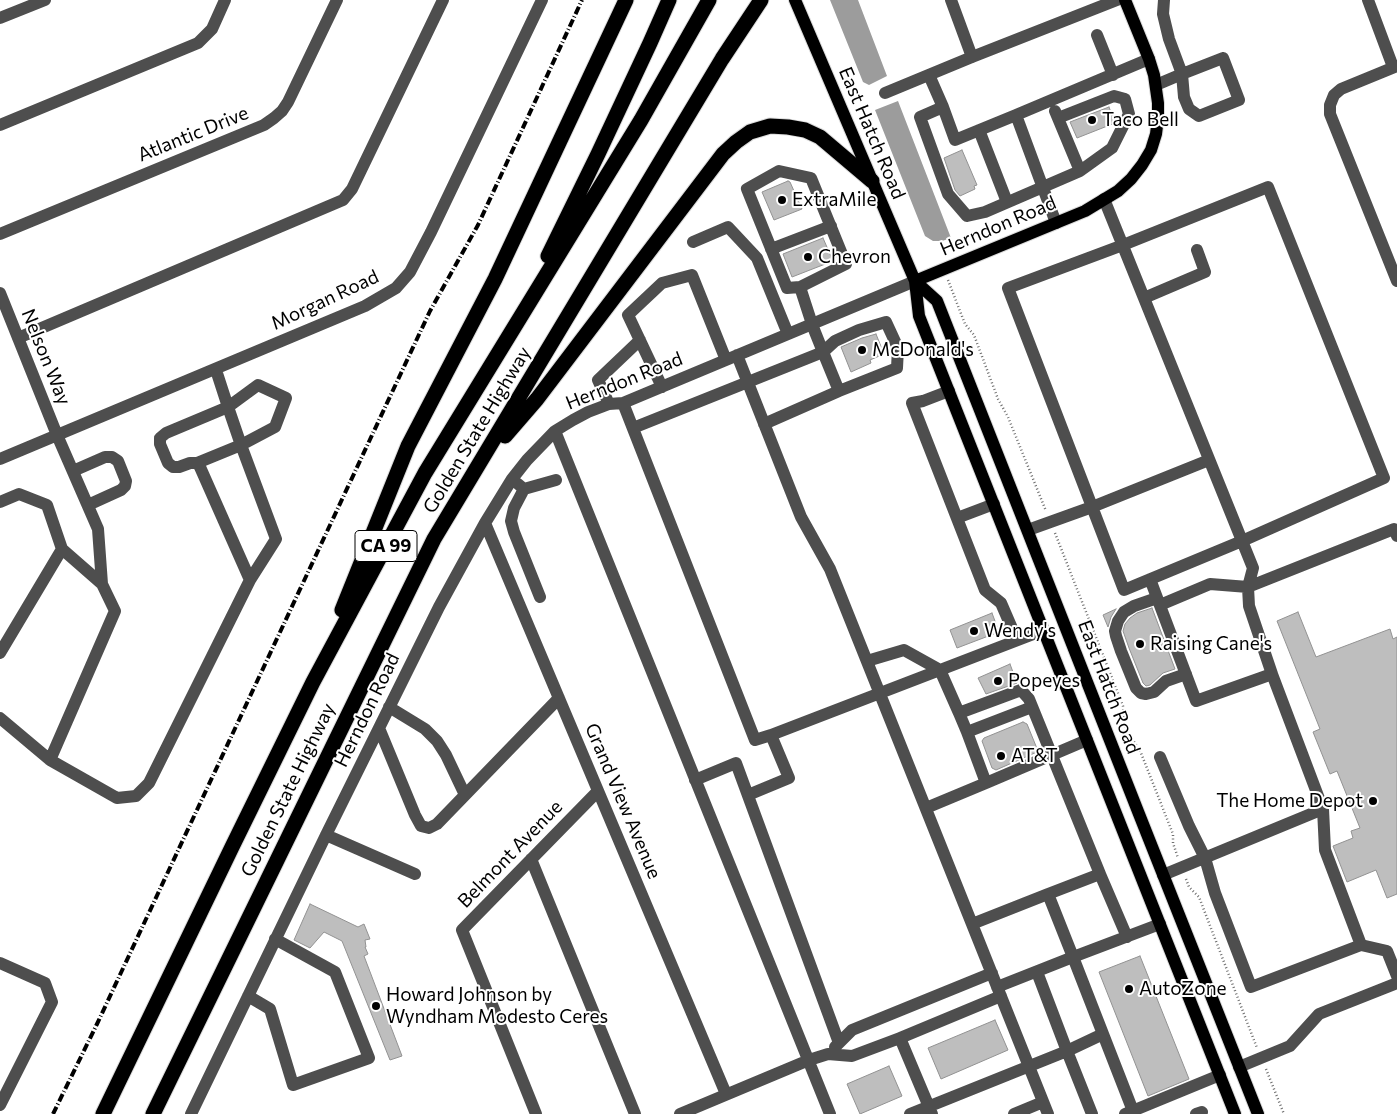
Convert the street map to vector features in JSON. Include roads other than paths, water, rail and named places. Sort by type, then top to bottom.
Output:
[{"type":"highway","points":[[313,682],[408,446],[495,279],[626,0]]},
{"type":"highway","points":[[505,342],[598,154],[669,0]]},
{"type":"highway","name":"Golden State Highway","points":[[103,1114],[313,682],[425,473],[641,120],[708,0]]},
{"type":"highway","name":"Golden State Highway","points":[[153,1114],[434,539],[722,59],[761,0]]},
{"type":"highway","points":[[475,471],[537,399],[723,154],[736,142],[750,132],[770,126],[805,130],[820,137],[872,180]]},
{"type":"main road","name":"East Hatch Road","points":[[795,0],[915,281],[919,316],[1235,1114]]},
{"type":"main road","name":"Herndon Road","points":[[915,281],[1084,211],[1118,191],[1142,165],[1156,134],[1158,104],[1150,59],[1125,0]]},
{"type":"main road","name":"East Hatch Road","points":[[915,281],[937,301],[1258,1114]]},
{"type":"street","points":[[0,18],[44,0]]},
{"type":"street","points":[[0,125],[198,43],[212,28],[225,0]]},
{"type":"street","name":"Atlantic Drive","points":[[0,234],[264,125],[282,111],[288,102],[337,0]]},
{"type":"street","points":[[18,338],[343,200],[352,189],[443,0]]},
{"type":"street","name":"Morgan Road","points":[[0,459],[365,306],[396,288],[410,272],[431,232],[542,0]]},
{"type":"street","points":[[951,0],[972,57]]},
{"type":"street","points":[[885,93],[1116,0]]},
{"type":"street","points":[[1156,85],[1182,74],[1223,58],[1238,100],[1198,116],[1189,109],[1184,96],[1182,74],[1169,39],[1163,14],[1164,0]]},
{"type":"street","points":[[1368,0],[1395,67],[1341,89],[1332,99],[1330,114],[1397,280]]},
{"type":"street","points":[[1097,35],[1113,75]]},
{"type":"street","points":[[929,75],[955,140],[1150,59]]},
{"type":"street","points":[[943,107],[920,117],[948,194],[967,216],[985,212],[1080,171],[1112,148],[1129,114],[1125,99],[1114,96],[1058,118]]},
{"type":"street","points":[[1051,101],[1080,171]]},
{"type":"street","points":[[1016,116],[1056,223]]},
{"type":"street","points":[[979,130],[1007,202]]},
{"type":"street","points":[[779,171],[811,178],[830,226],[846,264],[800,287],[787,288],[747,189],[779,171]]},
{"type":"street","points":[[1268,187],[1384,478],[1242,541],[1124,590],[1008,288],[1123,245],[1268,187]]},
{"type":"street","points":[[1104,200],[1253,568],[1248,587],[1249,606],[1272,674],[1323,809],[1325,850],[1361,945]]},
{"type":"street","points":[[771,249],[830,226]]},
{"type":"street","points":[[693,242],[728,227],[757,258],[788,334]]},
{"type":"street","points":[[1144,298],[1205,272],[1197,250]]},
{"type":"street","points":[[662,387],[628,315],[662,283],[692,275],[731,358],[747,381],[801,517],[830,569],[1048,1114]]},
{"type":"street","name":"Herndon Road","points":[[191,1114],[439,607],[485,523],[512,480],[528,460],[555,431],[573,420],[609,404],[623,403],[915,281]]},
{"type":"street","points":[[800,287],[812,324],[840,391]]},
{"type":"street","name":"Nelson Way","points":[[0,293],[57,435],[98,529],[102,584]]},
{"type":"street","points":[[633,428],[823,352],[834,341],[859,330],[886,322],[898,348],[897,368],[764,424]]},
{"type":"street","points":[[609,404],[598,380],[640,340]]},
{"type":"street","points":[[0,718],[50,760],[117,798],[136,796],[149,783],[250,580],[276,539],[241,445],[216,370]]},
{"type":"street","points":[[258,385],[286,398],[275,427],[241,445],[196,463],[172,467],[168,463],[160,444],[160,438],[228,407],[258,385]]},
{"type":"street","points":[[949,391],[912,403],[985,590],[1001,603],[1017,640]]},
{"type":"street","points":[[623,403],[755,740],[1044,630]]},
{"type":"street","points":[[555,431],[830,1114]]},
{"type":"street","points":[[73,471],[105,458],[112,457],[118,461],[126,481],[125,486],[121,490],[88,505]]},
{"type":"street","points":[[1028,530],[1092,507],[1209,460]]},
{"type":"street","points":[[196,463],[200,467],[250,580]]},
{"type":"street","points":[[512,480],[524,489]]},
{"type":"street","points":[[540,597],[511,520],[514,508],[524,489],[556,480]]},
{"type":"street","points":[[0,502],[19,494],[47,505],[62,549],[102,584],[115,611],[50,760]]},
{"type":"street","points":[[957,518],[994,504]]},
{"type":"street","name":"Grand View Avenue","points":[[485,523],[726,1094]]},
{"type":"street","points":[[1186,674],[1166,681],[1154,692],[1141,693],[1136,688],[1115,631],[1118,621],[1124,612],[1134,606],[1159,602],[1210,584],[1248,587],[1394,529],[1397,536]]},
{"type":"street","points":[[492,541],[514,532]]},
{"type":"street","points":[[0,653],[62,549]]},
{"type":"street","points":[[1150,579],[1196,701],[1272,674]]},
{"type":"street","points":[[867,662],[904,650],[940,670],[967,732],[986,783]]},
{"type":"street","points":[[959,713],[1021,690],[1029,699],[1127,937]]},
{"type":"street","points":[[379,728],[415,815],[421,826],[429,828],[437,824],[559,698]]},
{"type":"street","points":[[390,707],[424,729],[437,741],[446,754],[465,795]]},
{"type":"street","points":[[967,732],[1032,707]]},
{"type":"street","points":[[748,795],[789,778],[771,735]]},
{"type":"street","points":[[926,808],[1087,740]]},
{"type":"street","points":[[1160,757],[1188,826],[1205,858],[1215,893],[1251,987],[1361,945],[1392,949],[1397,976]]},
{"type":"street","points":[[696,780],[736,763],[839,1043]]},
{"type":"street","name":"Belmont Avenue","points":[[536,1114],[462,930],[598,791]]},
{"type":"street","points":[[1163,875],[1323,809]]},
{"type":"street","points":[[326,835],[415,874]]},
{"type":"street","points":[[532,860],[635,1114]]},
{"type":"street","points":[[972,924],[1100,874]]},
{"type":"street","points":[[1048,894],[1104,1034],[1129,1112],[1220,1075]]},
{"type":"street","points":[[680,1114],[809,1060],[828,1054],[852,1056],[900,1038],[999,992],[1037,972],[1160,924]]},
{"type":"street","points":[[248,996],[270,1009],[293,1086],[369,1058],[335,972],[276,940]]},
{"type":"street","points":[[0,963],[45,983],[52,1002],[0,1105]]},
{"type":"street","points":[[1037,972],[1092,1114]]},
{"type":"street","points":[[828,1054],[852,1030],[992,974]]},
{"type":"street","points":[[1239,1067],[1290,1046],[1319,1014],[1397,983]]},
{"type":"street","points":[[910,1114],[930,1110],[1104,1034]]},
{"type":"street","points":[[900,1038],[930,1110]]},
{"type":"street","points":[[1014,1114],[1043,1102]]},
{"type":"railway","points":[[53,1114],[97,1024],[430,311],[478,225],[582,0]]},
{"type":"place","name":"Taco Bell","points":[[1092,120]]},
{"type":"place","name":"ExtraMile","points":[[782,200]]},
{"type":"place","name":"Chevron","points":[[808,257]]},
{"type":"place","name":"McDonald's","points":[[862,350]]},
{"type":"place","name":"Wendy's","points":[[974,631]]},
{"type":"place","name":"Raising Cane's","points":[[1140,644]]},
{"type":"place","name":"Popeyes","points":[[998,681]]},
{"type":"place","name":"AT&T","points":[[1001,756]]},
{"type":"place","name":"The Home Depot","points":[[1373,801]]},
{"type":"place","name":"AutoZone","points":[[1129,989]]},
{"type":"place","name":"Howard Johnson by Wyndham Modesto Ceres","points":[[376,1006]]}]
